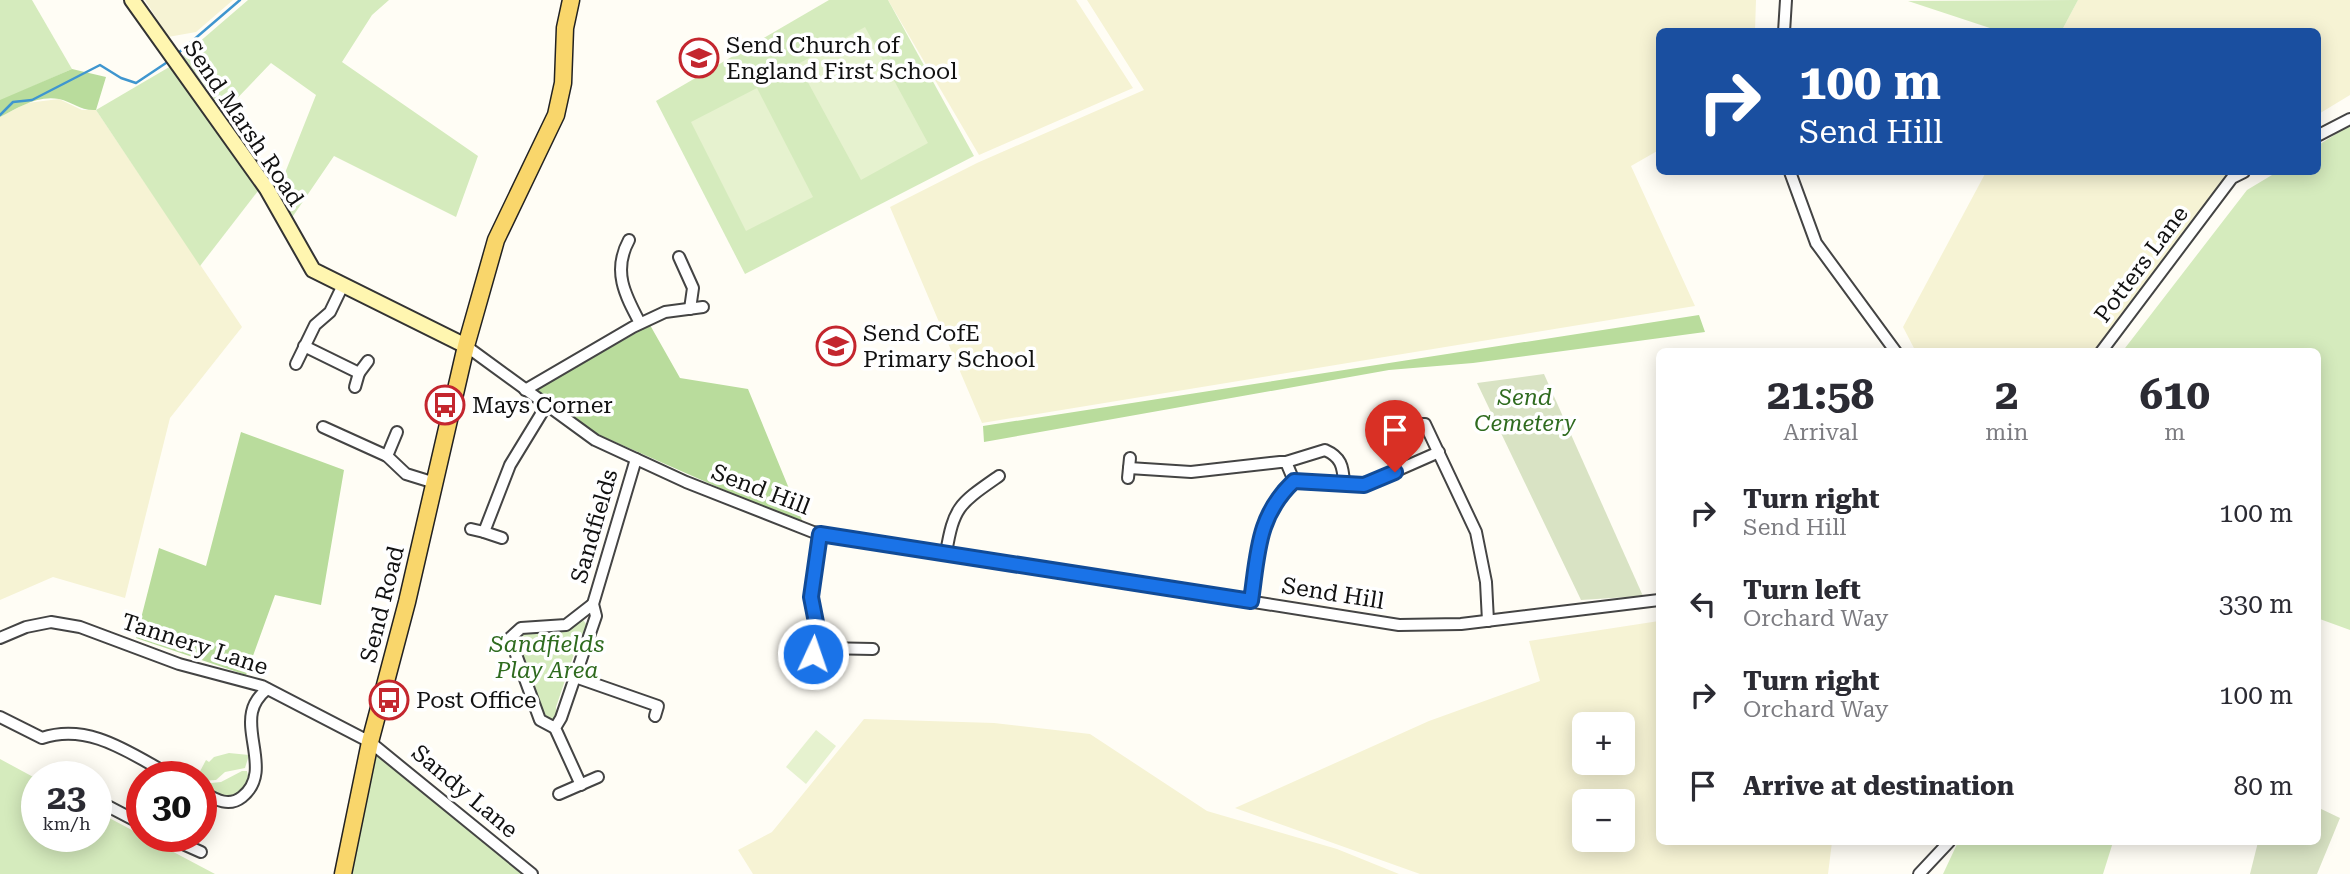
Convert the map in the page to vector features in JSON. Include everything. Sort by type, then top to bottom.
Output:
[{"type":"main road","name":"Send Marsh Road","points":[[132,0],[267,189],[313,270],[466,346]]},
{"type":"main road","name":"Send Road","points":[[343,874],[370,742],[435,483],[466,346],[495,240],[556,115],[563,83],[565,28],[571,0]]},
{"type":"street","points":[[1784,28],[1786,0]]},
{"type":"street","points":[[2321,134],[2350,119]]},
{"type":"street","points":[[1791,175],[1816,243],[1893,348]]},
{"type":"street","name":"Potters Lane","points":[[2104,348],[2232,178],[2238,175]]},
{"type":"street","points":[[629,240],[620,256],[620,275],[640,323]]},
{"type":"street","points":[[679,257],[693,288],[690,309]]},
{"type":"street","points":[[296,364],[312,321],[330,312],[343,285]]},
{"type":"street","points":[[525,390],[640,323],[665,312],[703,307]]},
{"type":"street","points":[[304,346],[359,373]]},
{"type":"street","name":"Send Hill","points":[[466,346],[595,440],[816,542],[946,553],[1399,625],[1488,621],[1656,600]]},
{"type":"street","points":[[355,387],[359,373],[368,361]]},
{"type":"street","points":[[484,532],[510,465],[546,406]]},
{"type":"street","points":[[1417,424],[1425,424],[1476,532],[1486,582],[1488,621]]},
{"type":"street","points":[[323,427],[387,456],[406,474],[435,483]]},
{"type":"street","points":[[387,456],[397,432]]},
{"type":"street","points":[[1129,468],[1191,472],[1286,462],[1325,450],[1337,455],[1343,466],[1345,483]]},
{"type":"street","points":[[1251,601],[1265,519],[1275,499],[1294,481],[1373,483],[1438,452]]},
{"type":"street","name":"Sandfields","points":[[555,728],[561,718],[596,616],[593,604],[636,459]]},
{"type":"street","points":[[1286,462],[1294,481]]},
{"type":"street","points":[[946,553],[952,518],[962,503],[999,477]]},
{"type":"street","points":[[471,529],[502,538]]},
{"type":"street","points":[[816,542],[811,597],[817,651],[873,649]]},
{"type":"street","name":"Sandfields","points":[[581,785],[555,728],[540,720],[510,638],[521,628],[566,625],[593,604]]},
{"type":"street","name":"Tannery Lane","points":[[0,638],[26,627],[51,622],[80,627],[178,663],[267,689],[370,742]]},
{"type":"street","points":[[575,677],[658,706]]},
{"type":"street","points":[[217,800],[230,802],[239,799],[250,787],[256,765],[252,713],[258,698],[267,689]]},
{"type":"street","points":[[0,717],[42,738],[63,732],[102,738],[144,761]]},
{"type":"street","name":"Sandy Lane","points":[[370,742],[532,874]]},
{"type":"street","points":[[559,794],[598,778]]},
{"type":"street","points":[[1919,874],[1946,845]]},
{"type":"shaded area","points":[[145,0],[233,0],[196,32],[168,37]]},
{"type":"shaded area","points":[[888,0],[1076,0],[1133,88],[979,155]]},
{"type":"shaded area","points":[[1087,0],[1756,0],[1755,28],[1656,28],[1656,152],[1631,166],[1695,306],[982,423],[890,207],[977,163],[1144,90]]},
{"type":"shaded area","points":[[2078,0],[2350,0],[2350,95],[2321,113],[2321,28],[2063,28]]},
{"type":"shaded area","points":[[59,99],[82,110],[96,110],[242,327],[170,418],[125,598],[53,577],[0,600],[0,117],[27,103]]},
{"type":"shaded area","points":[[1984,175],[2228,175],[2101,348],[1914,348],[1903,327]]},
{"type":"shaded area","points":[[1656,621],[1656,845],[1832,845],[1828,874],[1420,874],[1235,808],[1429,721],[1540,681],[1529,641]]},
{"type":"shaded area","points":[[864,719],[994,723],[1090,734],[1207,811],[1337,849],[1399,874],[753,874],[738,850],[772,832]]},
{"type":"green space","points":[[0,0],[32,0],[72,69],[0,101]]},
{"type":"green space","points":[[248,0],[389,0],[372,15],[342,62],[478,156],[456,217],[334,156],[291,219],[277,193],[316,95],[271,63],[224,112],[183,56]]},
{"type":"green space","points":[[829,0],[888,0],[974,156],[745,274],[656,101]]},
{"type":"green space","points":[[2078,0],[2063,28],[1990,28],[1908,1]]},
{"type":"green space","points":[[865,27],[928,143],[861,180],[798,64]]},
{"type":"green space","points":[[171,66],[258,191],[200,266],[96,110]]},
{"type":"green space","points":[[72,69],[106,77],[96,110],[51,98],[28,103],[0,117],[0,100]]},
{"type":"green space","points":[[757,88],[813,197],[746,231],[691,122]]},
{"type":"green space","points":[[2350,125],[2350,630],[2321,619],[2321,348],[2125,348],[2247,190],[2272,175],[2321,175],[2321,143]]},
{"type":"green space","points":[[1699,315],[1705,332],[1473,363],[1389,370],[984,442],[983,426]]},
{"type":"green space","points":[[650,325],[680,378],[748,389],[804,525],[597,434],[535,391]]},
{"type":"green space","name":"Send Cemetery","points":[[1544,374],[1643,596],[1581,600],[1477,383]]},
{"type":"green space","points":[[241,432],[344,470],[321,605],[275,595],[246,675],[136,638],[159,548],[206,566]]},
{"type":"green space","name":"Sandfields Play Area","points":[[583,620],[588,626],[584,639],[577,645],[556,707],[557,717],[549,720],[543,716],[514,639],[525,633],[560,631]]},
{"type":"green space","points":[[816,730],[836,746],[806,784],[786,767]]},
{"type":"green space","points":[[229,753],[249,755],[245,768],[225,772],[217,779],[217,761],[210,761],[214,757]]},
{"type":"green space","points":[[377,753],[525,874],[352,874]]},
{"type":"green space","points":[[0,759],[21,770],[21,852],[112,852],[112,819],[126,827],[126,852],[173,852],[215,874],[0,874]]},
{"type":"green space","points":[[247,771],[249,780],[239,795],[227,797],[217,793],[217,782]]},
{"type":"green space","points":[[2321,809],[2340,818],[2317,874],[2250,874],[2257,845],[2321,845]]},
{"type":"green space","points":[[1957,845],[2112,845],[2103,874],[1943,874]]},
{"type":"waterway","points":[[177,54],[240,0]]},
{"type":"waterway","points":[[0,115],[13,102],[32,100],[100,65],[121,78],[136,83],[169,61]]},
{"type":"place","name":"Send Church of England First School","points":[[699,58]]},
{"type":"place","name":"Send CofE Primary School","points":[[836,346]]},
{"type":"place","name":"Mays Corner","points":[[445,405]]},
{"type":"place","name":"Post Office","points":[[389,700]]},
{"type":"route","points":[[813,654],[821,648],[811,613],[812,578],[820,534],[1251,601],[1265,519],[1275,499],[1294,481],[1364,485],[1395,472]]}]
